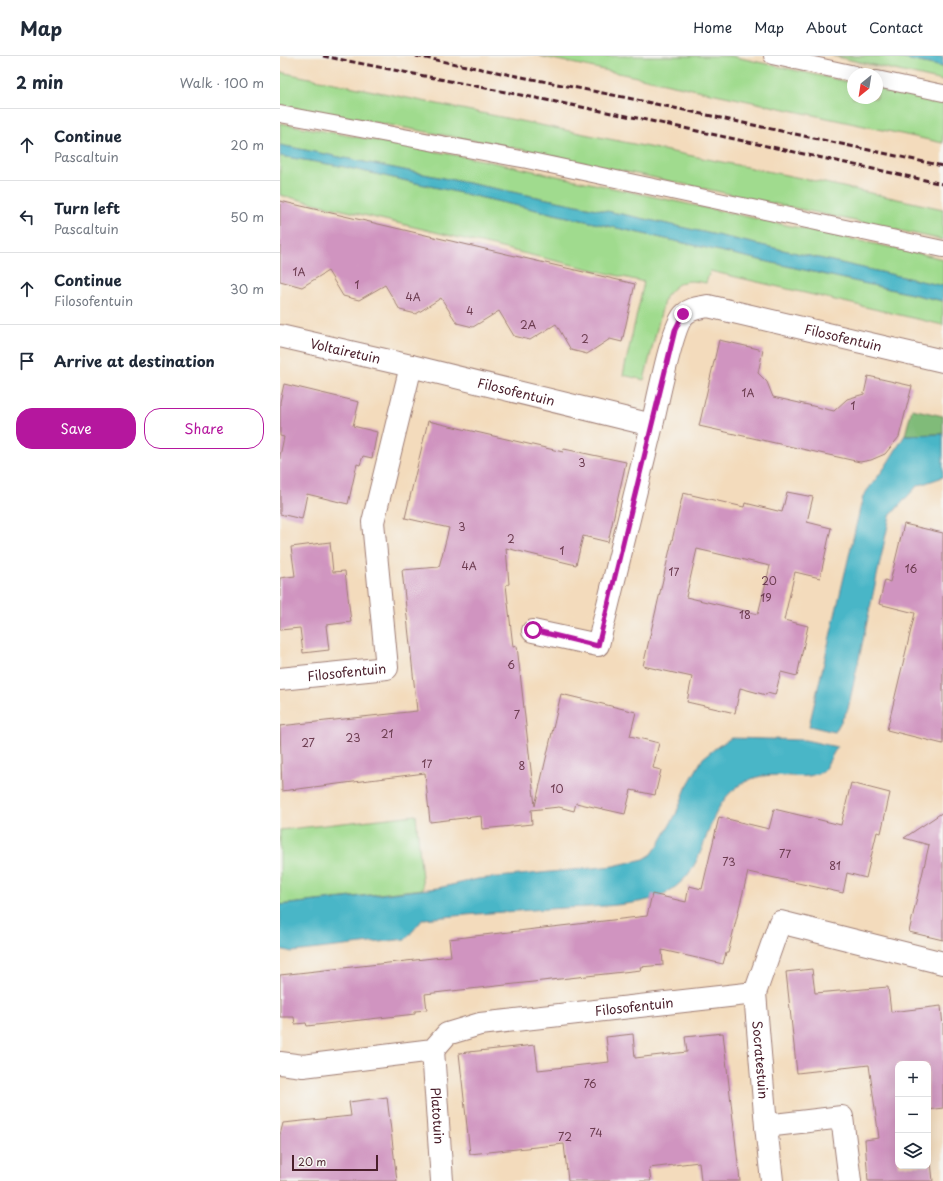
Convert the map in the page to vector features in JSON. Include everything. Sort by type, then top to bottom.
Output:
[{"type":"street","name":"Filosofentuin","points":[[280,679],[387,668],[373,522],[411,366],[652,425],[675,330],[683,314],[694,308],[708,306],[943,361]]},
{"type":"street","name":"Voltairetuin","points":[[280,336],[411,366]]},
{"type":"street","points":[[533,630],[598,646],[652,425]]},
{"type":"street","points":[[755,993],[780,922],[943,963]]},
{"type":"street","name":"Filosofentuin","points":[[433,1050],[447,1034],[480,1024],[755,993]]},
{"type":"street","name":"Socratestuin","points":[[755,993],[772,1181]]},
{"type":"street","points":[[280,1063],[303,1066],[433,1050]]},
{"type":"street","name":"Platotuin","points":[[433,1050],[442,1181]]},
{"type":"street","points":[[766,1126],[842,1117],[850,1181]]},
{"type":"lane","points":[[772,56],[847,72]]},
{"type":"lane","points":[[883,80],[943,93]]},
{"type":"lane","points":[[280,114],[527,160],[943,249]]},
{"type":"green space","points":[[539,56],[731,56],[847,82],[847,104],[883,104],[883,89],[943,102],[943,143]]},
{"type":"green space","points":[[833,56],[891,56],[943,67],[943,81]]},
{"type":"green space","points":[[280,72],[820,182],[943,209],[943,240],[525,150],[280,105]]},
{"type":"green space","points":[[280,123],[482,160],[931,256],[943,259],[943,286],[636,217],[280,145]]},
{"type":"green space","points":[[280,156],[340,166],[943,301],[943,325],[710,271],[706,283],[693,281],[683,282],[674,287],[665,297],[644,380],[623,375],[644,282],[280,195]]},
{"type":"green space","points":[[912,409],[943,416],[943,434],[905,435]]},
{"type":"green space","points":[[416,815],[423,889],[280,905],[280,830]]},
{"type":"water","points":[[891,56],[943,56],[943,67]]},
{"type":"water","points":[[280,145],[636,217],[943,286],[943,301],[340,166],[280,156]]},
{"type":"water","points":[[943,434],[943,477],[917,486],[890,516],[848,709],[835,732],[809,726],[863,496],[885,467],[905,435]]},
{"type":"water","points":[[731,738],[805,740],[837,747],[823,772],[809,776],[767,775],[754,778],[738,786],[727,796],[718,809],[701,851],[686,877],[673,889],[664,894],[643,901],[615,905],[510,911],[423,919],[406,939],[292,952],[280,949],[280,905],[438,888],[478,879],[613,866],[644,859],[652,854],[659,844],[676,814],[686,788],[703,758]]},
{"type":"building","points":[[280,201],[635,284],[622,342],[610,339],[587,354],[571,350],[556,324],[530,340],[514,336],[499,311],[473,327],[457,323],[441,298],[416,314],[400,310],[385,285],[359,300],[343,296],[328,271],[302,287],[280,281]]},
{"type":"building","points":[[719,340],[763,350],[758,373],[767,382],[773,397],[834,411],[847,399],[864,394],[868,376],[912,386],[899,437],[885,454],[871,460],[860,462],[699,426]]},
{"type":"building","points":[[284,384],[359,402],[353,426],[377,432],[372,458],[363,456],[360,465],[357,464],[348,504],[307,494],[302,519],[280,514],[280,456],[284,437],[280,436],[280,402]]},
{"type":"building","points":[[428,421],[563,452],[564,449],[626,462],[608,542],[583,536],[576,565],[506,548],[509,584],[506,585],[513,647],[517,646],[535,806],[561,694],[636,712],[630,736],[659,743],[653,768],[661,770],[655,795],[631,790],[625,814],[576,803],[574,811],[559,807],[531,810],[532,824],[482,829],[481,816],[430,822],[425,773],[282,791],[280,726],[417,711],[402,570],[439,567],[449,528],[405,518]]},
{"type":"building","points":[[787,492],[813,497],[807,522],[831,528],[820,578],[795,572],[784,620],[808,626],[797,676],[781,672],[775,695],[767,693],[766,695],[740,688],[735,713],[687,702],[692,677],[643,666],[683,493],[744,507],[745,503],[782,512]],"holes":[[[697,549],[770,566],[758,614],[686,597]]]},
{"type":"building","points":[[904,524],[943,533],[943,744],[887,730],[915,613],[879,604],[885,580],[890,582]]},
{"type":"building","points":[[330,542],[333,572],[345,571],[351,622],[326,625],[329,650],[303,653],[300,628],[280,630],[280,578],[295,576],[291,547]]},
{"type":"building","points":[[851,783],[890,793],[881,833],[877,832],[866,878],[847,873],[843,893],[748,872],[728,953],[726,953],[723,964],[662,950],[663,965],[640,967],[641,970],[425,994],[427,1010],[415,1011],[415,1014],[307,1026],[306,1023],[295,1024],[294,1017],[280,1017],[280,975],[451,956],[449,939],[647,916],[652,894],[686,902],[689,886],[702,889],[719,817],[769,829],[774,809],[841,825]]},
{"type":"building","points":[[943,812],[943,940],[909,932],[929,845],[904,838]]},
{"type":"building","points":[[812,969],[815,993],[888,987],[891,1012],[941,1006],[943,1026],[943,1108],[931,1110],[931,1061],[895,1061],[895,1169],[931,1169],[931,1162],[933,1181],[868,1181],[865,1140],[879,1138],[869,1065],[797,1073],[786,972]]},
{"type":"building","points":[[723,1033],[740,1181],[701,1181],[699,1162],[649,1168],[651,1181],[568,1181],[564,1144],[470,1154],[459,1053],[535,1045],[538,1070],[609,1062],[606,1037],[633,1034],[635,1058],[687,1052],[685,1037]]},
{"type":"building","points":[[387,1097],[397,1181],[280,1181],[280,1135],[283,1123],[351,1116],[349,1102]]},
{"type":"railway","points":[[323,56],[637,118],[943,184]]},
{"type":"railway","points":[[416,56],[628,98],[943,166]]},
{"type":"route","points":[[533,630],[598,646],[675,330],[683,314]]}]
